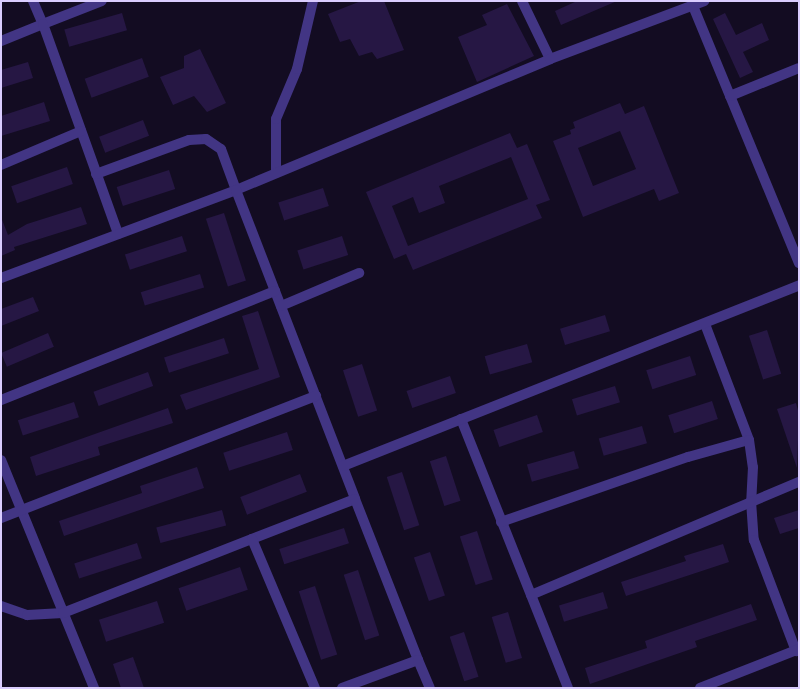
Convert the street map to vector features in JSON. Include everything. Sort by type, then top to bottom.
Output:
[{"type":"street","points":[[33,1],[43,24],[118,234]]},
{"type":"street","points":[[1,41],[102,1]]},
{"type":"street","points":[[276,173],[276,118],[297,69],[313,1]]},
{"type":"street","points":[[522,1],[550,59]]},
{"type":"street","points":[[1,278],[236,190],[550,59],[704,1]]},
{"type":"street","points":[[693,6],[799,263]]},
{"type":"street","points":[[730,96],[799,68]]},
{"type":"street","points":[[1,165],[81,132]]},
{"type":"street","points":[[96,174],[189,140],[206,139],[221,149],[355,499],[430,688]]},
{"type":"street","points":[[281,306],[359,273]]},
{"type":"street","points":[[343,466],[705,324],[799,285]]},
{"type":"street","points":[[1,400],[275,291]]},
{"type":"street","points":[[700,688],[797,650],[756,547],[751,501],[753,467],[749,440],[705,324]]},
{"type":"street","points":[[1,518],[316,396]]},
{"type":"street","points":[[461,419],[568,688]]},
{"type":"street","points":[[501,522],[688,457],[749,440]]},
{"type":"street","points":[[1,460],[94,688]]},
{"type":"street","points":[[530,595],[799,482]]},
{"type":"street","points":[[1,606],[27,615],[63,613],[355,499]]},
{"type":"street","points":[[252,539],[315,688]]},
{"type":"street","points":[[342,688],[418,660]]},
{"type":"building","points":[[361,1],[384,1],[404,50],[377,59],[372,52],[359,56],[350,39],[340,42],[328,14]]},
{"type":"building","points":[[577,1],[617,1],[561,25],[555,11]]},
{"type":"building","points":[[507,4],[534,56],[477,82],[458,37],[487,25],[482,15]]},
{"type":"building","points":[[122,13],[127,30],[69,47],[64,30]]},
{"type":"building","points":[[725,13],[736,35],[762,23],[769,40],[743,52],[753,72],[740,78],[713,19]]},
{"type":"building","points":[[200,49],[226,103],[207,112],[194,96],[173,105],[160,77],[184,68],[184,56]]},
{"type":"building","points":[[142,58],[149,77],[92,98],[85,79]]},
{"type":"building","points":[[28,62],[33,78],[1,88],[1,70]]},
{"type":"building","points":[[44,102],[50,121],[1,136],[1,116]]},
{"type":"building","points":[[620,103],[625,114],[644,106],[679,193],[659,201],[654,189],[583,217],[553,141],[571,134],[570,130],[575,128],[573,122]],"holes":[[[620,131],[636,169],[593,186],[578,148]]]},
{"type":"building","points":[[143,120],[149,136],[105,153],[99,137]]},
{"type":"building","points":[[510,133],[517,148],[527,144],[550,200],[536,205],[542,218],[413,270],[406,254],[394,259],[366,192]],"holes":[[[511,157],[528,199],[408,246],[392,206],[413,197],[419,213],[445,203],[439,186]]]},
{"type":"building","points":[[67,167],[73,184],[17,203],[11,186]]},
{"type":"building","points":[[169,170],[175,189],[123,206],[117,187]]},
{"type":"building","points":[[323,188],[329,206],[284,221],[278,203]]},
{"type":"building","points":[[81,207],[87,224],[14,247],[15,250],[1,256],[1,217],[8,235],[27,224]]},
{"type":"building","points":[[224,213],[246,281],[228,286],[206,219]]},
{"type":"building","points":[[182,236],[187,251],[130,270],[125,255]]},
{"type":"building","points":[[342,236],[348,255],[303,270],[297,251]]},
{"type":"building","points":[[200,274],[204,287],[145,306],[141,292]]},
{"type":"building","points":[[33,297],[39,311],[1,326],[1,309]]},
{"type":"building","points":[[258,311],[280,377],[186,410],[180,395],[259,369],[242,316]]},
{"type":"building","points":[[605,315],[610,331],[565,345],[560,329]]},
{"type":"building","points":[[767,330],[781,374],[763,380],[749,336]]},
{"type":"building","points":[[48,333],[54,347],[7,367],[1,353]]},
{"type":"building","points":[[224,338],[229,353],[169,373],[164,357]]},
{"type":"building","points":[[527,344],[532,362],[490,374],[485,356]]},
{"type":"building","points":[[690,356],[696,375],[652,389],[646,370]]},
{"type":"building","points":[[362,364],[377,411],[358,417],[343,370]]},
{"type":"building","points":[[148,372],[153,386],[99,406],[93,392]]},
{"type":"building","points":[[450,376],[456,393],[412,408],[407,391]]},
{"type":"building","points":[[615,386],[620,402],[577,415],[572,399]]},
{"type":"building","points":[[712,401],[718,419],[674,433],[668,415]]},
{"type":"building","points":[[74,402],[79,417],[23,435],[18,420]]},
{"type":"building","points":[[796,403],[799,414],[797,468],[777,409]]},
{"type":"building","points":[[168,408],[173,423],[98,447],[100,455],[36,476],[30,457]]},
{"type":"building","points":[[537,415],[543,432],[499,447],[494,430]]},
{"type":"building","points":[[642,426],[647,443],[604,456],[599,438]]},
{"type":"building","points":[[287,432],[293,450],[229,471],[223,453]]},
{"type":"building","points":[[574,451],[579,468],[532,482],[527,465]]},
{"type":"building","points":[[446,456],[461,501],[444,506],[430,461]]},
{"type":"building","points":[[197,467],[204,488],[64,536],[59,521],[142,493],[140,486]]},
{"type":"building","points":[[402,472],[419,525],[404,530],[387,477]]},
{"type":"building","points":[[300,474],[307,492],[247,515],[240,497]]},
{"type":"building","points":[[222,510],[226,525],[160,543],[156,528]]},
{"type":"building","points":[[799,510],[799,528],[780,534],[774,518]]},
{"type":"building","points":[[344,528],[349,543],[284,564],[279,549]]},
{"type":"building","points":[[477,531],[493,580],[476,585],[460,537]]},
{"type":"building","points":[[137,543],[142,558],[79,579],[74,563]]},
{"type":"building","points":[[723,544],[729,562],[626,596],[621,582],[686,561],[684,556]]},
{"type":"building","points":[[430,552],[445,595],[429,601],[414,558]]},
{"type":"building","points":[[240,567],[248,590],[186,611],[179,588]]},
{"type":"building","points":[[358,570],[379,636],[365,640],[344,575]]},
{"type":"building","points":[[315,586],[337,654],[321,660],[299,591]]},
{"type":"building","points":[[603,592],[608,608],[564,622],[559,605]]},
{"type":"building","points":[[157,601],[164,623],[106,642],[99,620]]},
{"type":"building","points":[[751,604],[757,620],[695,641],[697,647],[590,684],[585,668],[647,648],[645,641]]},
{"type":"building","points":[[508,612],[522,658],[506,663],[492,617]]},
{"type":"building","points":[[464,632],[479,677],[464,681],[450,637]]},
{"type":"building","points":[[133,657],[144,688],[121,688],[113,664]]}]
